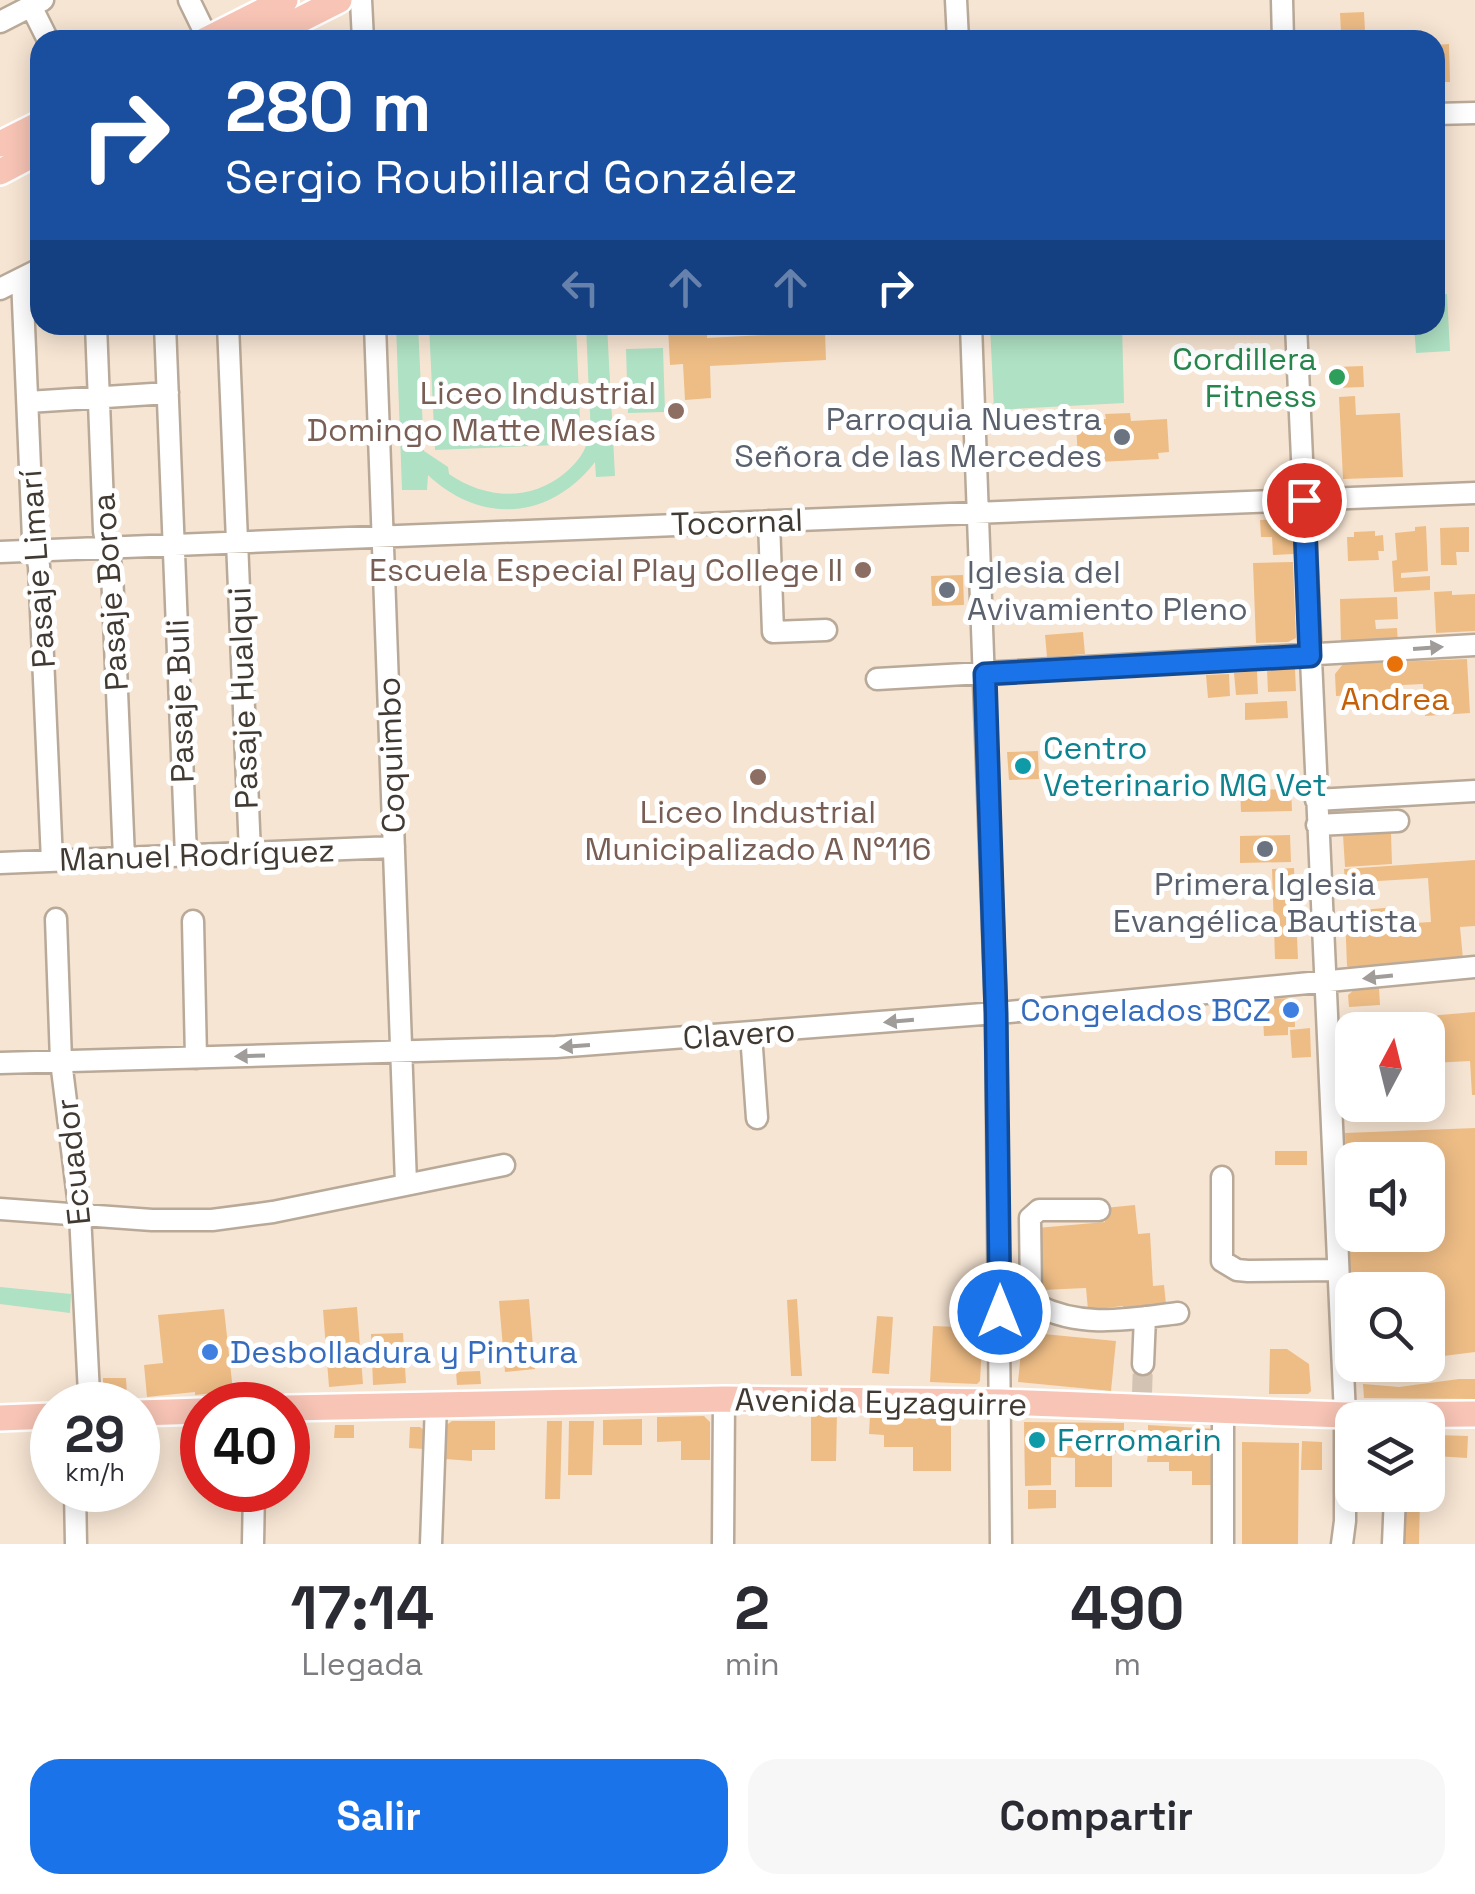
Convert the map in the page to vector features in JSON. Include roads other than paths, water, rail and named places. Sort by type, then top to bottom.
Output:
[{"type":"main road","points":[[225,30],[285,0]]},
{"type":"main road","points":[[280,30],[339,0]]},
{"type":"main road","points":[[0,144],[30,129]]},
{"type":"main road","points":[[0,172],[30,156]]},
{"type":"main road","name":"Avenida Eyzaguirre","points":[[310,1407],[724,1400],[1142,1400],[1222,1410],[1335,1415]]},
{"type":"main road","name":"Avenida Eyzaguirre","points":[[1445,1415],[1475,1414]]},
{"type":"main road","points":[[0,1418],[30,1417]]},
{"type":"street","points":[[189,0],[203,30]]},
{"type":"street","points":[[361,0],[362,30]]},
{"type":"street","points":[[956,0],[958,30]]},
{"type":"street","points":[[1282,0],[1284,30]]},
{"type":"street","points":[[0,22],[37,3],[45,30]]},
{"type":"street","points":[[1445,114],[1475,113]]},
{"type":"street","points":[[0,289],[30,274]]},
{"type":"street","name":"Pasaje Limarí","points":[[30,316],[28,402],[33,539],[39,566],[52,861]]},
{"type":"street","name":"Pasaje Boroa","points":[[96,335],[104,531],[112,572],[124,858]]},
{"type":"street","name":"Pasaje Buli","points":[[165,335],[186,856]]},
{"type":"street","name":"Pasaje Hualqui","points":[[228,335],[250,853]]},
{"type":"street","name":"Coquimbo","points":[[374,335],[406,1184]]},
{"type":"street","points":[[971,335],[996,1013],[1001,1544]]},
{"type":"street","points":[[1296,335],[1344,1402]]},
{"type":"street","points":[[28,402],[168,394]]},
{"type":"street","name":"Tocornal","points":[[0,552],[1475,493]]},
{"type":"street","points":[[770,521],[773,632],[826,630]]},
{"type":"street","points":[[877,679],[1475,645]]},
{"type":"street","points":[[1316,800],[1475,790]]},
{"type":"street","points":[[1318,824],[1398,820]]},
{"type":"street","name":"Manuel Rodríguez","points":[[0,864],[394,847]]},
{"type":"street","name":"Ecuador","points":[[56,919],[62,1062],[80,1214],[89,1382]]},
{"type":"street","points":[[193,921],[196,1058]]},
{"type":"street","name":"Clavero","points":[[0,1063],[556,1047],[996,1013],[1475,967]]},
{"type":"street","points":[[752,1034],[757,1118]]},
{"type":"street","points":[[0,1210],[182,1221],[228,1218],[504,1164]]},
{"type":"street","points":[[1222,1177],[1222,1261],[1237,1270],[1248,1271],[1338,1270]]},
{"type":"street","points":[[1099,1210],[1039,1210],[1030,1218],[1031,1295],[1036,1305],[1072,1320],[1178,1314]]},
{"type":"street","points":[[999,1274],[1030,1274]]},
{"type":"street","points":[[1143,1364],[1145,1317]]},
{"type":"street","points":[[722,1544],[724,1400]]},
{"type":"street","points":[[431,1544],[436,1404]]},
{"type":"street","points":[[1222,1410],[1222,1544]]},
{"type":"street","points":[[76,1512],[76,1544]]},
{"type":"street","points":[[253,1544],[254,1512]]},
{"type":"street","points":[[1342,1544],[1344,1512]]},
{"type":"street","points":[[1394,1544],[1395,1512]]},
{"type":"tunnel","points":[[1142,1394],[1143,1364]]},
{"type":"place","name":"Cordillera Fitness","points":[[1337,377]]},
{"type":"place","name":"Liceo Industrial Domingo Matte Mesías","points":[[676,411]]},
{"type":"place","name":"Parroquia Nuestra Señora de las Mercedes","points":[[1122,437]]},
{"type":"place","name":"Escuela Especial Play College II","points":[[863,570]]},
{"type":"place","name":"Iglesia del Avivamiento Pleno","points":[[947,590]]},
{"type":"place","name":"Andrea","points":[[1395,664]]},
{"type":"place","name":"Centro Veterinario MG Vet","points":[[1023,766]]},
{"type":"place","name":"Liceo Industrial Municipalizado A N°116","points":[[758,777]]},
{"type":"place","name":"Primera Iglesia Evangélica Bautista","points":[[1265,849]]},
{"type":"place","name":"Congelados BCZ","points":[[1291,1010]]},
{"type":"place","name":"Desbolladura y Pintura","points":[[210,1352]]},
{"type":"place","name":"Ferromarin","points":[[1037,1440]]}]
